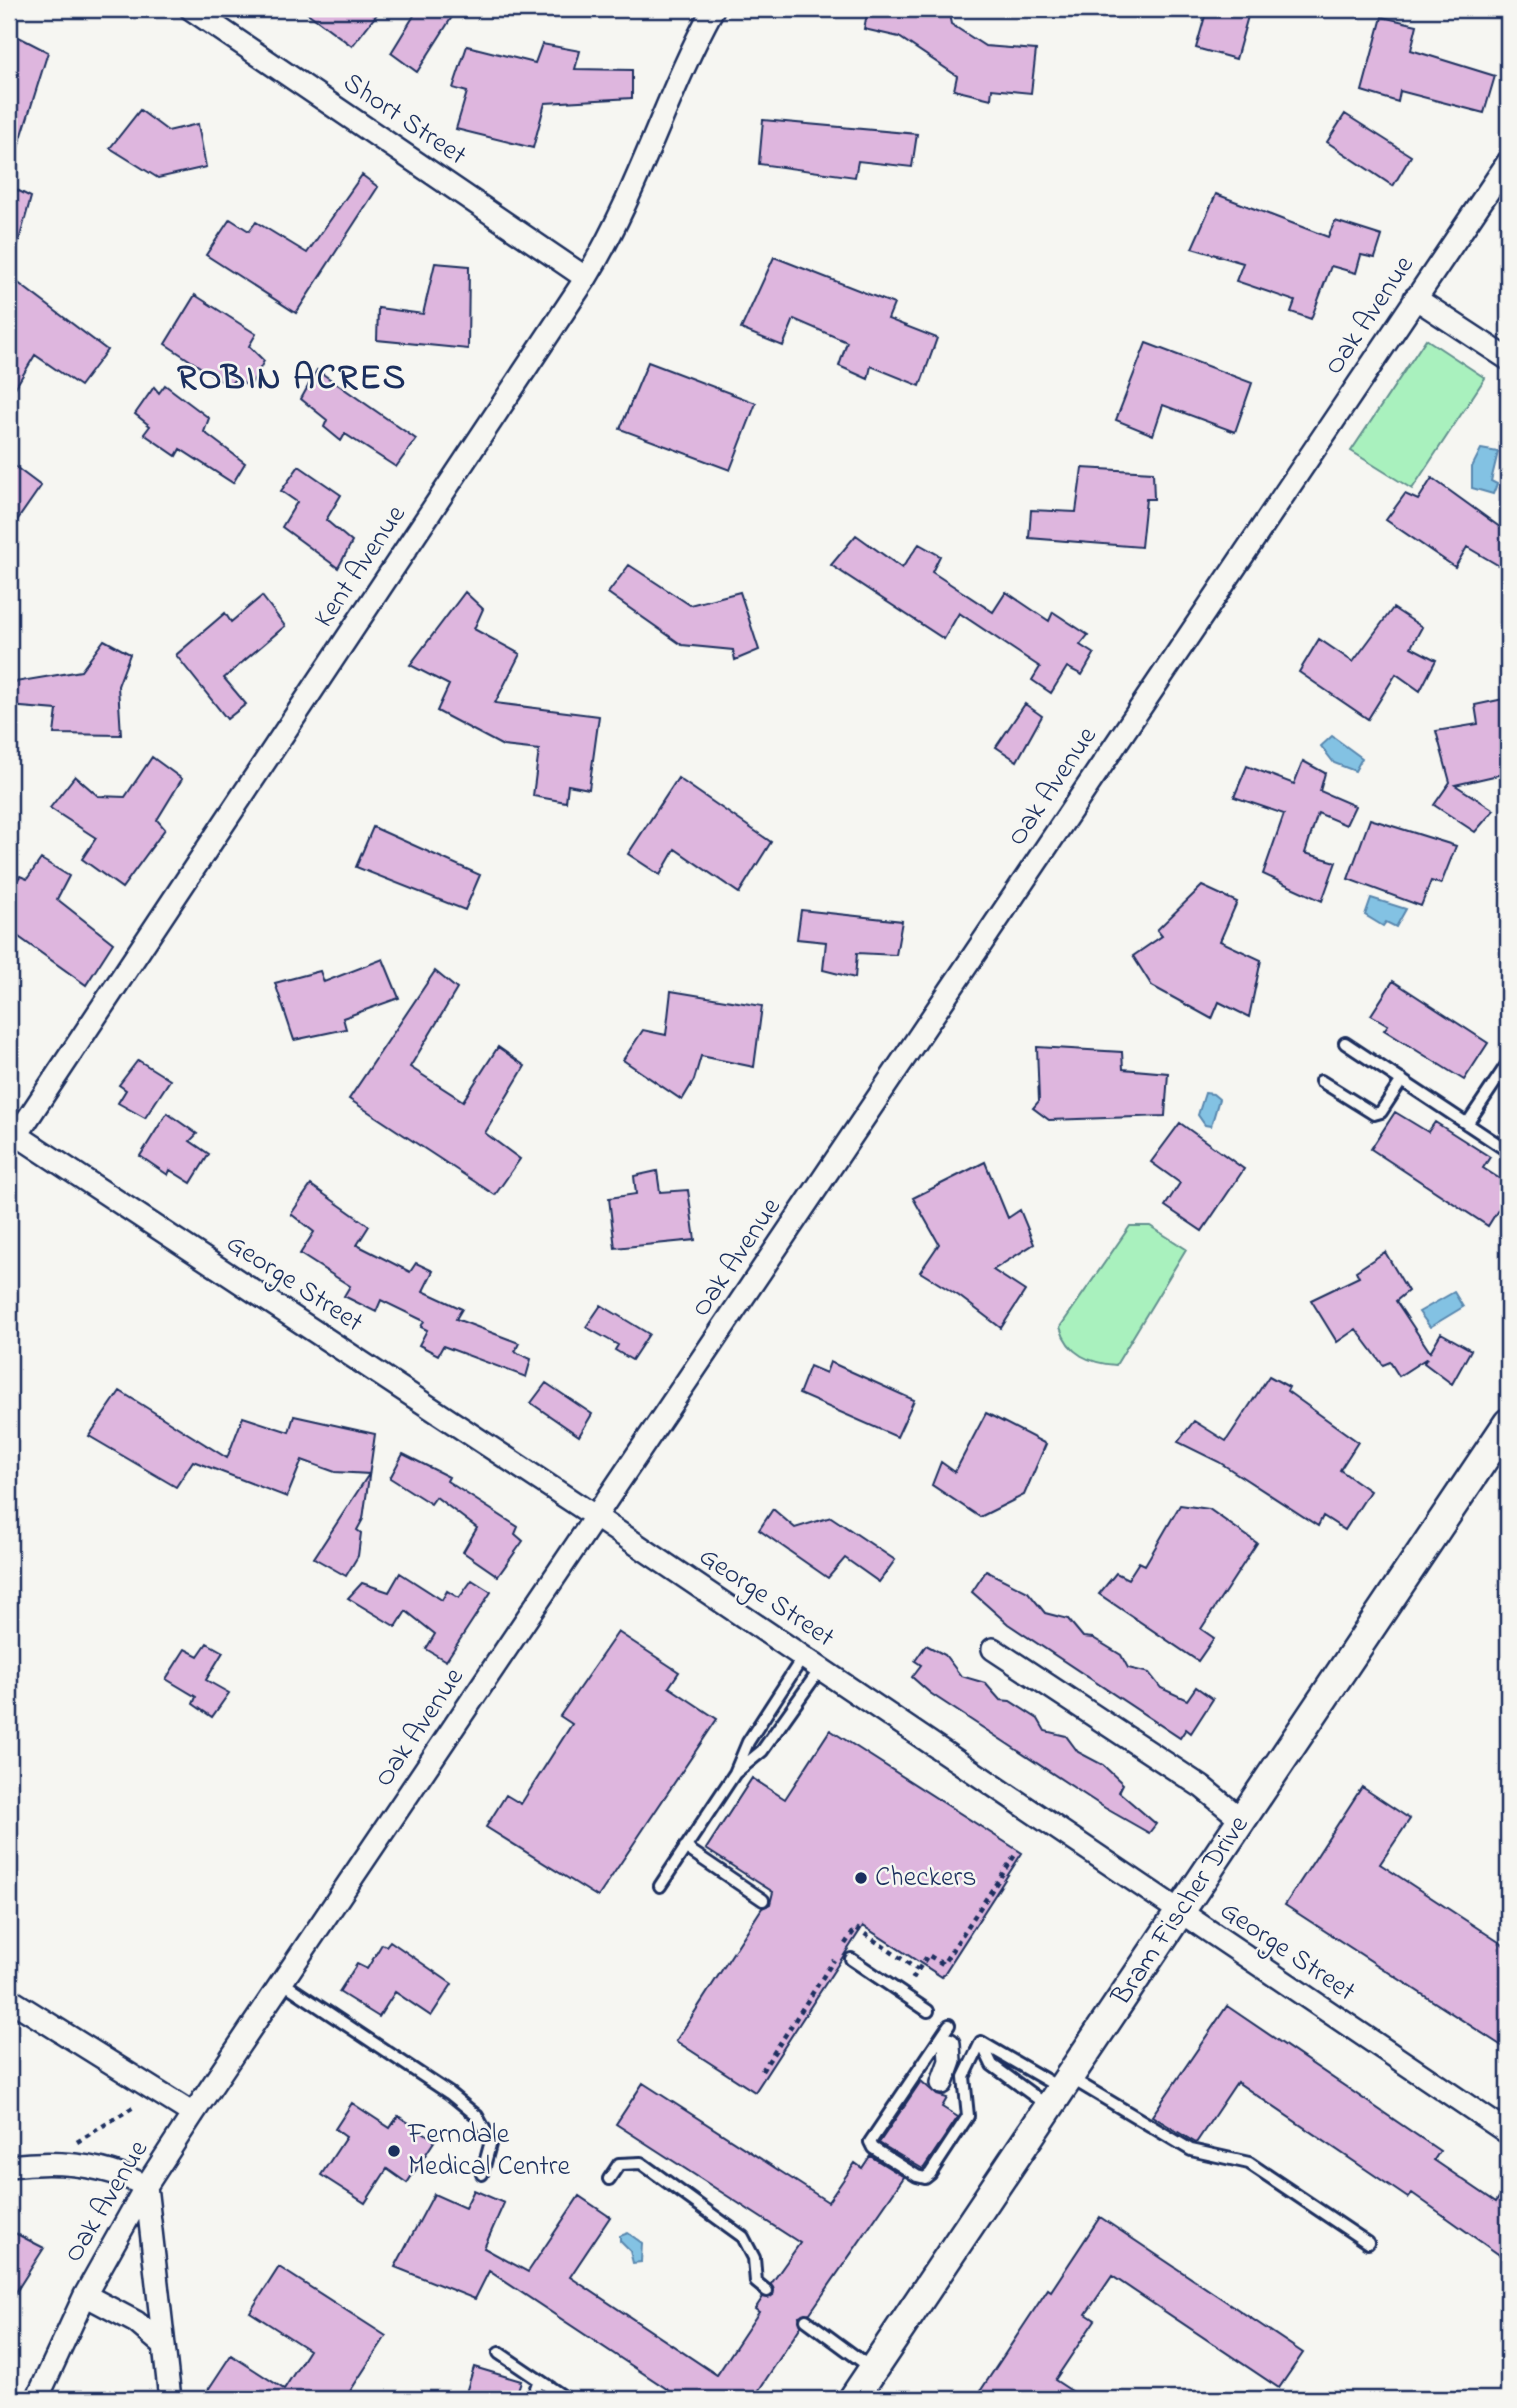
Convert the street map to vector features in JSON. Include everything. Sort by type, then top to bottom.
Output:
[{"type":"main road","name":"Bram Fischer Drive","points":[[853,2399],[1508,1423]]},
{"type":"street","name":"Short Street","points":[[191,9],[586,278]]},
{"type":"street","name":"Kent Avenue","points":[[13,1136],[614,233],[691,49],[713,9]]},
{"type":"street","name":"Oak Avenue","points":[[37,2399],[85,2295],[146,2186],[193,2114],[1508,162]]},
{"type":"street","points":[[1415,298],[1508,359]]},
{"type":"street","name":"George Street","points":[[13,1136],[596,1517],[1508,2133]]},
{"type":"street","points":[[993,1648],[1202,1787],[1241,1819]]},
{"type":"street","points":[[9,1999],[193,2114]]},
{"type":"street","points":[[942,2083],[950,2061],[949,2035]]},
{"type":"street","points":[[9,2166],[65,2164],[119,2173],[146,2186],[170,2399]]},
{"type":"street","points":[[85,2295],[136,2322],[163,2345]]},
{"type":"lane","points":[[1345,1042],[1508,1151]]},
{"type":"lane","points":[[1467,1124],[1508,1063]]},
{"type":"lane","points":[[1321,1081],[1374,1114],[1381,1112],[1402,1080]]},
{"type":"lane","points":[[734,1773],[762,1751],[812,1663]]},
{"type":"lane","points":[[660,1886],[734,1773],[760,1722],[812,1663]]},
{"type":"lane","points":[[685,1847],[763,1900]]},
{"type":"lane","points":[[851,1959],[928,2011]]},
{"type":"lane","points":[[282,1982],[449,2093],[477,2116],[491,2141],[482,2174]]},
{"type":"lane","points":[[949,2035],[870,2142],[873,2147],[917,2176],[925,2178],[964,2126],[970,2108],[964,2077],[981,2042]]},
{"type":"lane","points":[[981,2042],[1060,2091]]},
{"type":"lane","points":[[981,2042],[992,2065]]},
{"type":"lane","points":[[970,2067],[992,2065],[1060,2091],[1191,2150],[1249,2163],[1368,2243]]},
{"type":"lane","points":[[609,2179],[619,2164],[640,2163],[743,2236],[754,2258],[756,2282],[767,2291]]},
{"type":"lane","points":[[806,2320],[873,2370]]},
{"type":"lane","points":[[499,2353],[567,2399]]},
{"type":"lane","points":[[532,2399],[539,2381]]},
{"type":"path","points":[[909,1984],[928,1955],[943,1965],[1015,1855]]},
{"type":"path","points":[[762,2071],[856,1928],[918,1970]]},
{"type":"path","points":[[73,2145],[135,2106]]},
{"type":"green space","points":[[1426,339],[1485,378],[1412,489],[1351,451]]},
{"type":"green space","points":[[1130,1226],[1150,1226],[1186,1249],[1116,1365],[1097,1362],[1074,1351],[1060,1327]]},
{"type":"water","points":[[1481,449],[1498,452],[1491,481],[1497,484],[1493,494],[1472,488],[1472,467]]},
{"type":"water","points":[[1332,736],[1362,758],[1355,771],[1334,763],[1321,746]]},
{"type":"water","points":[[1371,898],[1406,909],[1396,927],[1386,922],[1383,926],[1365,915]]},
{"type":"water","points":[[1205,1093],[1213,1094],[1219,1099],[1211,1126],[1205,1125],[1198,1115]]},
{"type":"water","points":[[1454,1292],[1463,1307],[1430,1327],[1419,1312]]},
{"type":"water","points":[[628,2233],[642,2243],[641,2262],[633,2263],[630,2251],[620,2241],[620,2236]]},
{"type":"building","points":[[302,9],[381,9],[352,46]]},
{"type":"building","points":[[418,9],[457,9],[417,72],[391,53]]},
{"type":"building","points":[[868,9],[948,9],[951,24],[985,46],[1036,50],[1031,93],[992,89],[991,99],[954,90],[957,76],[899,37],[864,29]]},
{"type":"building","points":[[1207,9],[1250,9],[1236,59],[1196,48]]},
{"type":"building","points":[[1382,17],[1417,25],[1411,50],[1495,76],[1484,113],[1400,91],[1398,102],[1362,91]]},
{"type":"building","points":[[9,32],[48,52],[13,164],[9,163]]},
{"type":"building","points":[[542,44],[580,51],[575,69],[632,70],[632,98],[545,103],[533,148],[456,129],[467,92],[453,88],[467,46],[535,63]]},
{"type":"building","points":[[140,110],[168,131],[198,124],[206,167],[158,178],[110,148]]},
{"type":"building","points":[[1345,114],[1411,156],[1393,186],[1327,142]]},
{"type":"building","points":[[763,120],[917,134],[912,167],[858,161],[855,177],[759,164]]},
{"type":"building","points":[[362,175],[378,187],[296,313],[206,255],[230,219],[249,231],[256,222],[307,253]]},
{"type":"building","points":[[9,186],[31,197],[15,255],[9,254]]},
{"type":"building","points":[[1216,194],[1328,237],[1335,221],[1382,236],[1375,258],[1361,255],[1356,273],[1331,266],[1311,319],[1291,312],[1295,301],[1236,281],[1243,263],[1192,248]]},
{"type":"building","points":[[774,257],[894,304],[888,319],[937,338],[920,386],[871,366],[868,379],[839,366],[847,342],[794,319],[783,346],[741,329]]},
{"type":"building","points":[[435,263],[469,266],[468,349],[377,340],[378,308],[423,314]]},
{"type":"building","points":[[9,276],[107,350],[80,386],[35,355],[9,398]]},
{"type":"building","points":[[195,295],[256,334],[249,346],[264,361],[250,387],[236,378],[229,386],[165,344]]},
{"type":"building","points":[[1146,343],[1252,383],[1235,432],[1163,405],[1153,435],[1116,420]]},
{"type":"building","points":[[648,362],[756,403],[730,470],[620,429]]},
{"type":"building","points":[[317,370],[416,439],[396,467],[345,434],[341,441],[324,427],[327,420],[301,399]]},
{"type":"building","points":[[165,385],[209,418],[204,432],[245,463],[233,483],[180,449],[176,456],[144,434],[150,426],[135,414],[154,387],[159,393]]},
{"type":"building","points":[[9,462],[41,486],[9,532]]},
{"type":"building","points":[[299,466],[341,495],[326,520],[352,542],[338,568],[282,527],[297,502],[281,491]]},
{"type":"building","points":[[1082,468],[1153,472],[1154,499],[1146,499],[1141,547],[1029,538],[1031,510],[1076,512]]},
{"type":"building","points":[[1432,478],[1508,533],[1508,571],[1467,547],[1455,567],[1386,520],[1405,494],[1418,500]]},
{"type":"building","points":[[856,535],[902,568],[919,544],[940,556],[932,572],[993,612],[1006,592],[1049,621],[1053,612],[1088,635],[1080,645],[1094,654],[1082,675],[1067,667],[1051,693],[1032,680],[1040,667],[959,613],[944,639],[831,565]]},
{"type":"building","points":[[629,565],[690,605],[740,592],[759,650],[735,660],[733,650],[682,645],[608,593]]},
{"type":"building","points":[[465,592],[483,609],[474,629],[520,654],[495,703],[599,716],[589,789],[568,785],[566,802],[533,796],[539,750],[503,746],[437,711],[449,685],[410,665]]},
{"type":"building","points":[[262,596],[285,626],[224,678],[246,704],[227,719],[176,655],[225,613],[231,622]]},
{"type":"building","points":[[1393,608],[1422,627],[1411,647],[1436,660],[1420,691],[1396,674],[1368,719],[1299,672],[1319,639],[1353,662]]},
{"type":"building","points":[[104,640],[130,654],[118,686],[121,735],[54,734],[57,710],[9,706],[9,683],[81,671]]},
{"type":"building","points":[[1508,698],[1508,754],[1503,755],[1507,773],[1455,785],[1494,810],[1475,832],[1434,805],[1450,782],[1436,731],[1478,724],[1475,705]]},
{"type":"building","points":[[1025,704],[1042,716],[1017,761],[996,747]]},
{"type":"building","points":[[152,757],[182,779],[157,820],[165,829],[122,888],[82,859],[96,838],[50,808],[75,776],[98,796],[125,797]]},
{"type":"building","points":[[1303,761],[1325,773],[1320,791],[1355,806],[1346,825],[1318,813],[1305,853],[1336,862],[1322,901],[1263,874],[1284,814],[1234,797],[1247,766],[1294,784]]},
{"type":"building","points":[[678,778],[771,842],[739,893],[675,849],[660,875],[628,854]]},
{"type":"building","points":[[1370,819],[1456,846],[1441,884],[1431,881],[1421,906],[1348,879]]},
{"type":"building","points":[[373,827],[480,875],[465,910],[356,867]]},
{"type":"building","points":[[41,859],[69,876],[57,899],[113,943],[86,985],[9,930],[9,893],[20,876],[27,879]]},
{"type":"building","points":[[1202,886],[1237,902],[1220,941],[1261,960],[1249,1017],[1219,1002],[1212,1019],[1152,986],[1133,956],[1162,936],[1157,930]]},
{"type":"building","points":[[801,910],[902,921],[896,955],[857,953],[855,978],[823,970],[826,942],[797,939]]},
{"type":"building","points":[[383,959],[399,998],[343,1018],[346,1029],[294,1040],[275,983],[320,971],[324,982]]},
{"type":"building","points":[[435,971],[457,989],[410,1067],[463,1101],[498,1047],[525,1066],[485,1133],[520,1159],[495,1195],[349,1099]]},
{"type":"building","points":[[1393,981],[1488,1043],[1464,1080],[1384,1030],[1388,1025],[1371,1015]]},
{"type":"building","points":[[671,991],[762,1006],[754,1067],[701,1056],[694,1080],[682,1100],[623,1060],[643,1030],[666,1035]]},
{"type":"building","points":[[1037,1047],[1122,1052],[1123,1069],[1168,1073],[1165,1116],[1049,1120],[1033,1108],[1039,1101]]},
{"type":"building","points":[[138,1060],[170,1080],[145,1118],[118,1103],[126,1090],[119,1085]]},
{"type":"building","points":[[1395,1112],[1428,1132],[1435,1122],[1490,1157],[1483,1168],[1508,1184],[1508,1194],[1488,1226],[1371,1149]]},
{"type":"building","points":[[167,1113],[197,1134],[190,1141],[209,1154],[191,1183],[170,1170],[168,1175],[140,1156]]},
{"type":"building","points":[[1180,1123],[1244,1169],[1202,1231],[1165,1206],[1180,1183],[1151,1162]]},
{"type":"building","points":[[985,1162],[1008,1218],[1020,1210],[1034,1244],[993,1270],[1025,1291],[1001,1328],[959,1296],[920,1272],[939,1244],[913,1198]]},
{"type":"building","points":[[657,1171],[660,1192],[688,1190],[695,1240],[615,1248],[609,1198],[636,1194],[634,1176]]},
{"type":"building","points":[[311,1185],[369,1226],[357,1245],[410,1272],[416,1263],[433,1271],[423,1291],[462,1309],[456,1319],[519,1343],[515,1352],[531,1359],[526,1377],[443,1346],[438,1355],[419,1345],[427,1330],[421,1327],[424,1321],[381,1300],[376,1312],[344,1296],[350,1286],[300,1254],[314,1232],[291,1214]]},
{"type":"building","points":[[1385,1252],[1408,1291],[1396,1301],[1430,1352],[1441,1333],[1471,1350],[1452,1384],[1424,1363],[1427,1358],[1399,1376],[1390,1362],[1383,1365],[1356,1329],[1337,1342],[1311,1300],[1359,1277],[1356,1271]]},
{"type":"building","points":[[601,1305],[649,1334],[632,1360],[615,1350],[618,1345],[586,1327]]},
{"type":"building","points":[[830,1362],[914,1400],[897,1437],[799,1394],[810,1366],[826,1373]]},
{"type":"building","points":[[1269,1376],[1289,1387],[1287,1391],[1358,1442],[1340,1470],[1370,1491],[1345,1530],[1323,1516],[1318,1526],[1219,1462],[1178,1442],[1194,1421],[1226,1441]]},
{"type":"building","points":[[546,1383],[592,1414],[579,1436],[531,1403]]},
{"type":"building","points":[[120,1391],[227,1458],[243,1417],[289,1432],[294,1416],[375,1434],[363,1519],[357,1530],[361,1533],[358,1556],[346,1576],[314,1558],[369,1474],[335,1472],[302,1460],[287,1497],[193,1461],[176,1487],[89,1436]]},
{"type":"building","points":[[986,1413],[1046,1444],[1024,1495],[980,1517],[932,1485],[941,1462],[955,1472]]},
{"type":"building","points":[[403,1454],[449,1477],[447,1481],[518,1527],[515,1534],[523,1541],[498,1576],[463,1552],[477,1528],[436,1497],[431,1504],[390,1478]]},
{"type":"building","points":[[1180,1505],[1209,1509],[1257,1543],[1201,1629],[1214,1638],[1198,1661],[1099,1594],[1116,1573],[1128,1579],[1139,1562],[1145,1565]]},
{"type":"building","points":[[773,1509],[795,1528],[831,1517],[895,1560],[879,1582],[845,1558],[828,1578],[759,1530]]},
{"type":"building","points":[[986,1571],[1028,1592],[1045,1613],[1068,1619],[1083,1637],[1093,1638],[1121,1655],[1128,1668],[1149,1673],[1161,1688],[1187,1700],[1196,1687],[1213,1699],[1191,1733],[1186,1729],[1180,1738],[1008,1624],[972,1592]]},
{"type":"building","points":[[400,1573],[442,1600],[447,1591],[459,1598],[472,1580],[491,1592],[446,1661],[426,1649],[435,1634],[406,1611],[396,1627],[348,1598],[362,1583],[389,1592]]},
{"type":"building","points":[[618,1632],[679,1672],[669,1687],[717,1719],[598,1897],[486,1827],[506,1795],[521,1804],[572,1724],[560,1716]]},
{"type":"building","points":[[207,1643],[223,1652],[206,1680],[229,1693],[212,1717],[193,1704],[196,1697],[166,1679],[185,1649],[198,1656]]},
{"type":"building","points":[[926,1645],[945,1655],[961,1676],[985,1683],[1000,1700],[1010,1701],[1038,1719],[1045,1731],[1066,1736],[1078,1752],[1103,1765],[1123,1784],[1119,1792],[1156,1824],[1149,1833],[1105,1808],[930,1693],[912,1677],[921,1665],[915,1661]]},
{"type":"building","points":[[830,1730],[1022,1853],[942,1977],[863,1926],[755,2092],[676,2041],[762,1908],[770,1904],[773,1892],[706,1849],[752,1778],[785,1799]]},
{"type":"building","points":[[1362,1787],[1410,1819],[1380,1864],[1508,1948],[1508,2050],[1285,1905]]},
{"type":"building","points":[[390,1941],[452,1984],[431,2016],[395,1992],[379,2017],[339,1992],[357,1964],[367,1969],[382,1944],[386,1946]]},
{"type":"building","points":[[1227,2006],[1440,2151],[1434,2160],[1496,2202],[1508,2183],[1508,2261],[1412,2193],[1408,2198],[1237,2082],[1196,2143],[1152,2116]]},
{"type":"building","points":[[921,2081],[937,2095],[947,2098],[942,2107],[958,2117],[923,2169],[879,2143]]},
{"type":"building","points":[[643,2083],[828,2202],[855,2163],[862,2168],[870,2156],[904,2177],[810,2313],[799,2316],[801,2326],[753,2399],[682,2399],[489,2271],[475,2299],[395,2267],[434,2194],[465,2208],[474,2190],[504,2203],[484,2248],[528,2272],[579,2196],[610,2217],[570,2277],[717,2375],[759,2312],[755,2309],[763,2297],[773,2295],[771,2284],[800,2243],[616,2124]]},
{"type":"building","name":"Ferndale Medical Centre","points":[[352,2103],[390,2128],[398,2116],[435,2140],[407,2183],[387,2169],[365,2203],[321,2175],[346,2137],[335,2129]]},
{"type":"building","points":[[1100,2217],[1303,2353],[1279,2388],[1112,2276],[1086,2314],[1095,2320],[1055,2380],[1084,2399],[975,2399],[1048,2289],[1051,2291]]},
{"type":"building","points":[[9,2230],[44,2248],[9,2303]]},
{"type":"building","points":[[279,2267],[386,2336],[345,2399],[202,2399],[231,2355],[284,2389],[309,2350],[250,2312]]},
{"type":"building","points":[[474,2367],[521,2381],[515,2399],[464,2399]]},
{"type":"place","name":"Checkers","points":[[861,1878]]},
{"type":"place","name":"Ferndale Medical Centre","points":[[394,2151]]},
{"type":"district","name":"ROBIN ACRES","points":[[292,379]]}]
